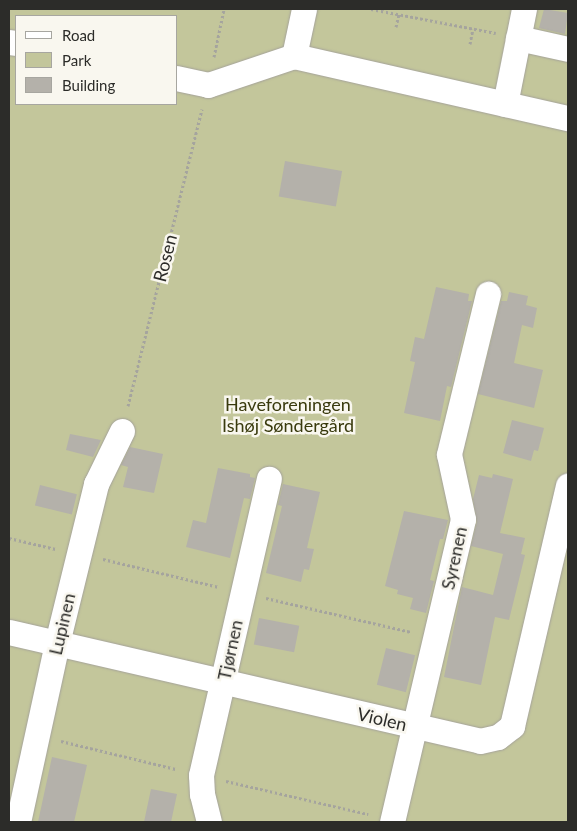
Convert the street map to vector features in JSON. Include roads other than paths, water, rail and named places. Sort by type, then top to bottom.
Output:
[{"type":"lane","points":[[294,56],[304,9]]},
{"type":"lane","points":[[505,104],[524,9]]},
{"type":"lane","points":[[518,38],[568,49]]},
{"type":"lane","points":[[178,78],[208,85],[294,56],[568,118]]},
{"type":"lane","name":"Syrenen","points":[[392,822],[463,519],[449,454],[488,294]]},
{"type":"lane","name":"Lupinen","points":[[18,822],[57,643],[96,484],[122,431]]},
{"type":"lane","name":"Tjørnen","points":[[209,822],[202,794],[201,775],[269,479]]},
{"type":"lane","name":"Violen","points":[[9,632],[480,741],[498,736],[512,726],[568,485]]},
{"type":"park label","name":"Haveforeningen Ishøj Søndergård","points":[[288,415]]}]
